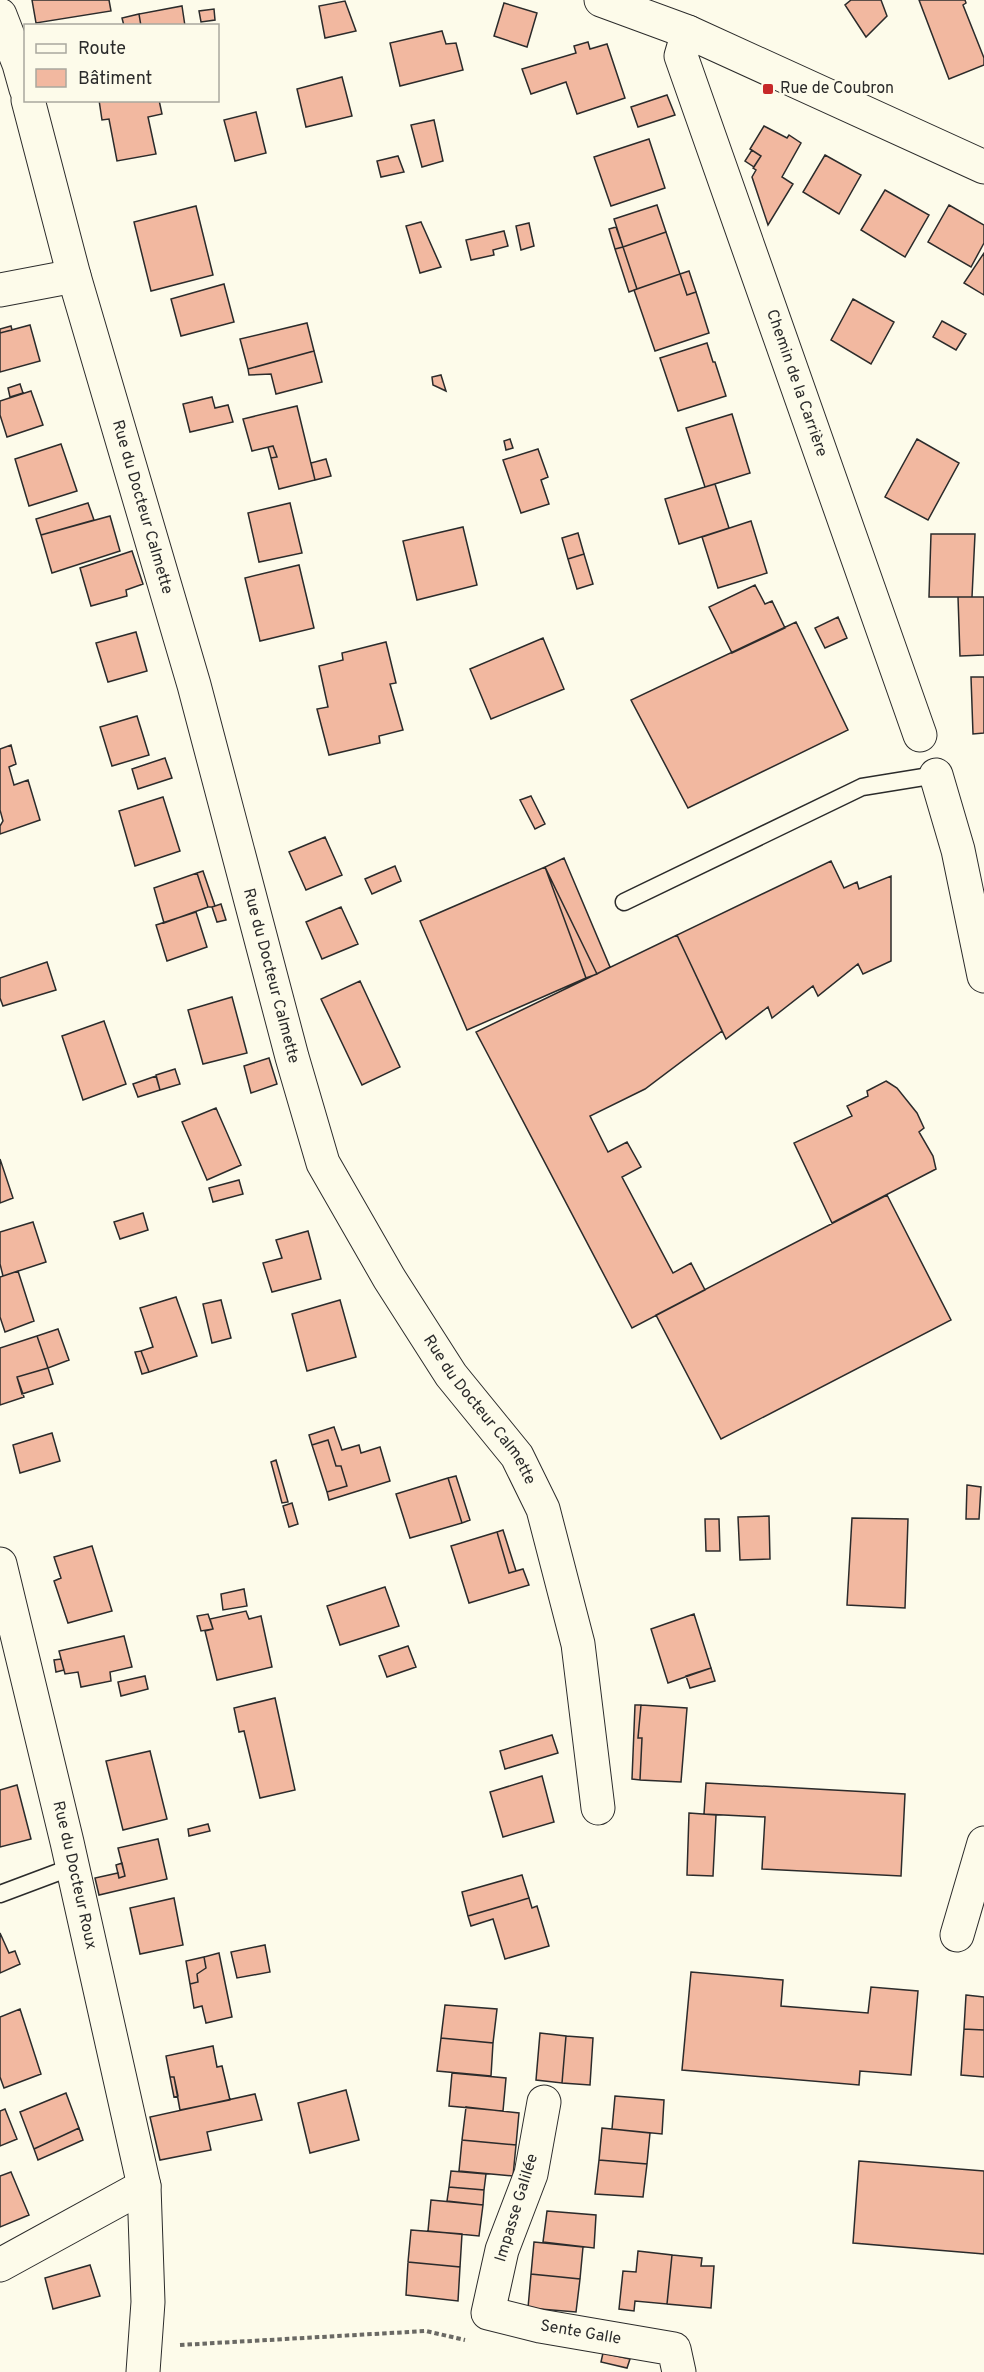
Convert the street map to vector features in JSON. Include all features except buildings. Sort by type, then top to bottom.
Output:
[{"type":"street","points":[[601,0],[688,32],[984,167]]},
{"type":"street","points":[[0,15],[24,82]]},
{"type":"street","name":"Chemin de la Carrière","points":[[688,32],[681,56],[920,735]]},
{"type":"street","name":"Rue du Docteur Calmette","points":[[29,102],[74,276],[194,684],[292,1057],[323,1163],[389,1278],[451,1375],[517,1456],[543,1509],[578,1644],[598,1808]]},
{"type":"street","points":[[0,290],[74,276]]},
{"type":"street","points":[[936,775],[958,850],[984,976]]},
{"type":"street","name":"Rue du Docteur Roux","points":[[0,1564],[72,1867],[144,2186],[148,2302],[143,2372]]},
{"type":"street","points":[[957,1935],[984,1843]]},
{"type":"street","name":"Impasse Galilée","points":[[480,2327],[502,2250],[531,2174],[544,2102]]},
{"type":"street","points":[[0,2265],[144,2186]]},
{"type":"street","name":"Sente Galle","points":[[480,2327],[540,2326],[676,2360]]},
{"type":"lane","points":[[624,902],[862,787],[936,775]]},
{"type":"lane","points":[[0,1894],[72,1867]]},
{"type":"path","points":[[170,2346],[480,2327]]},
{"type":"place","name":"Rue de Coubron","points":[[768,89]]}]
